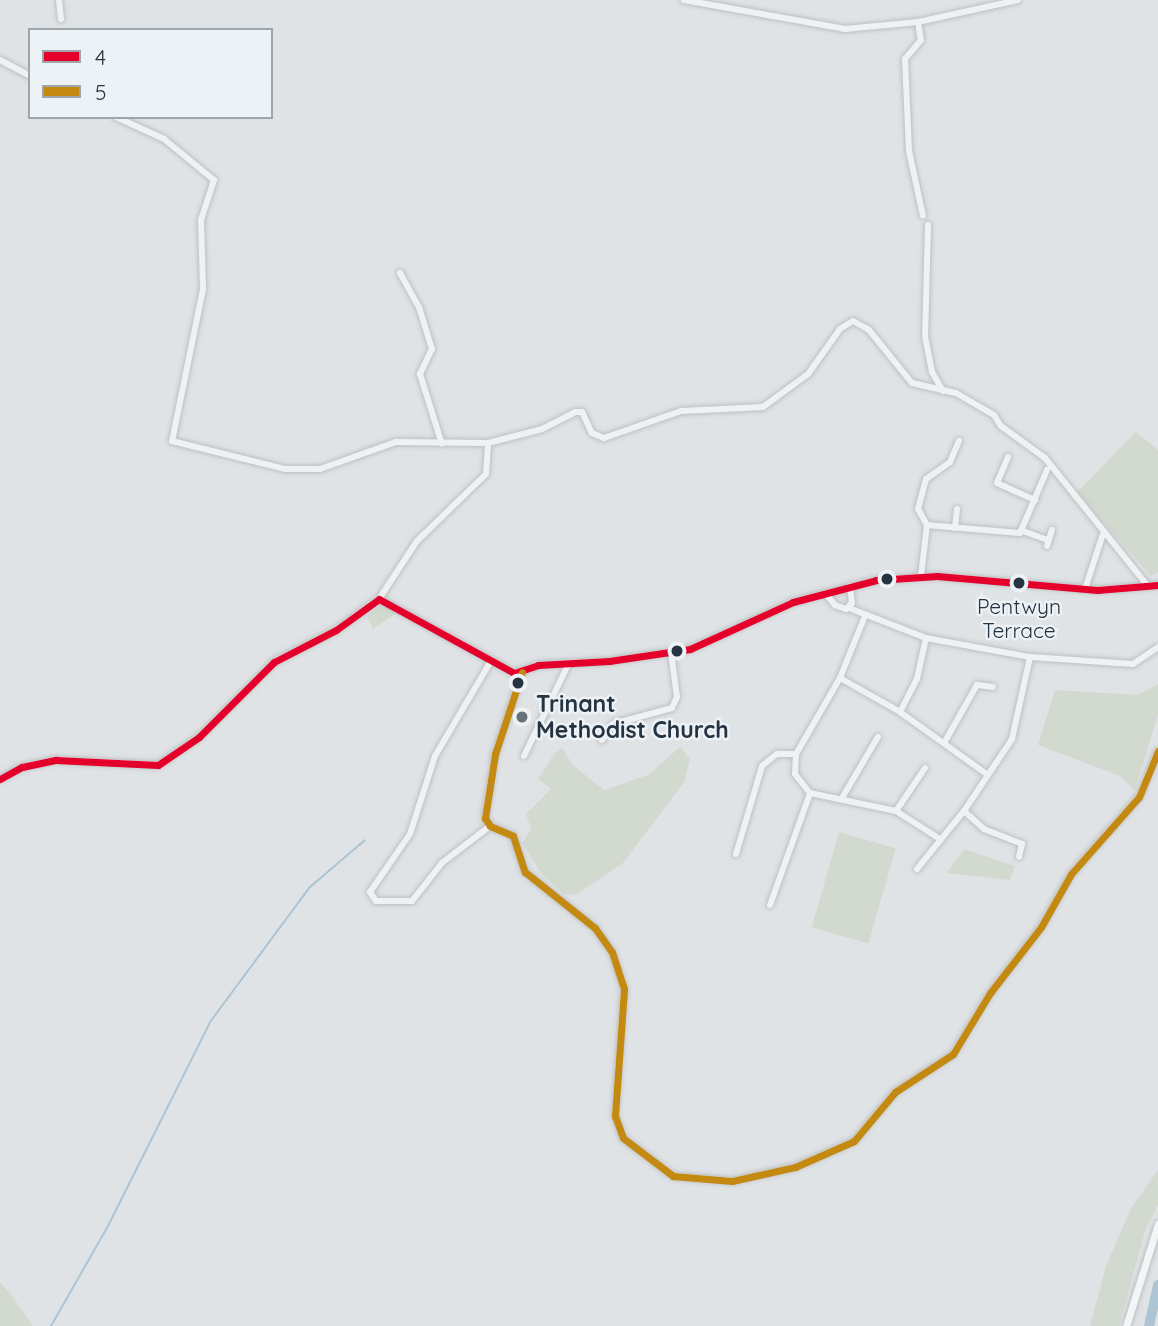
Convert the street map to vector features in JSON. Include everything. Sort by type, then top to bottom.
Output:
[{"type":"main road","points":[[1126,1326],[1158,1224]]},
{"type":"street","points":[[59,0],[61,19]]},
{"type":"street","points":[[684,0],[845,29],[918,22],[1018,0]]},
{"type":"street","points":[[918,22],[920,40],[905,59],[909,151],[923,216]]},
{"type":"street","points":[[0,60],[28,75]]},
{"type":"street","points":[[120,119],[164,139],[214,180],[201,220],[202,289],[172,441],[285,470],[320,469],[396,442],[488,443],[542,429],[575,412],[582,412],[592,433],[604,438],[681,411],[763,407],[808,374],[840,329],[853,321],[869,330],[912,383],[943,391],[994,415],[1002,426],[1045,458],[1148,586]]},
{"type":"street","points":[[928,225],[925,336],[932,372],[943,391]]},
{"type":"street","points":[[400,273],[419,307],[432,349],[421,374],[442,444]]},
{"type":"street","points":[[921,576],[927,525],[918,509],[926,479],[950,462],[959,440]]},
{"type":"street","points":[[0,779],[29,765],[56,760],[158,765],[199,737],[274,662],[336,630],[379,599],[417,541],[486,474],[488,443]]},
{"type":"street","points":[[1008,457],[997,483],[1035,500]]},
{"type":"street","points":[[1023,531],[1047,470]]},
{"type":"street","points":[[955,528],[957,509]]},
{"type":"street","points":[[927,525],[1023,531],[1048,543],[1052,530]]},
{"type":"street","points":[[1085,589],[1104,531]]},
{"type":"street","points":[[379,599],[506,671],[522,672],[538,665],[671,652],[700,646],[793,602],[850,586],[921,576],[1085,589],[1158,585]]},
{"type":"street","points":[[849,608],[850,586]]},
{"type":"street","points":[[825,593],[835,605],[926,638],[1030,657],[1133,664],[1158,647]]},
{"type":"street","points":[[865,617],[840,678],[796,754],[795,774],[810,793],[896,811],[940,839]]},
{"type":"street","points":[[900,712],[917,679],[926,638]]},
{"type":"street","points":[[602,740],[604,730],[613,724],[672,708],[677,697],[671,652]]},
{"type":"street","points":[[917,869],[964,811],[1012,739],[1030,657]]},
{"type":"street","points":[[490,826],[442,863],[412,901],[376,901],[370,892],[410,834],[435,756],[491,661]]},
{"type":"street","points":[[524,755],[569,663]]},
{"type":"street","points":[[522,672],[489,776],[483,808],[490,826],[513,836],[525,872],[595,928],[612,952],[624,989],[615,1115],[623,1138],[673,1176],[732,1181],[795,1167],[854,1141],[895,1092],[953,1054],[990,993],[1041,928],[1078,865],[1139,797],[1158,751]]},
{"type":"street","points":[[840,678],[900,712],[988,775]]},
{"type":"street","points":[[944,743],[977,685],[993,687]]},
{"type":"street","points":[[842,798],[878,737]]},
{"type":"street","points":[[736,854],[762,766],[777,754],[796,754]]},
{"type":"street","points":[[896,811],[925,768]]},
{"type":"street","points":[[770,905],[810,793]]},
{"type":"street","points":[[964,811],[984,829],[1022,844],[1019,857]]},
{"type":"shaded area","points":[[1136,432],[1158,450],[1158,572],[1151,576],[1077,492]]},
{"type":"shaded area","points":[[382,603],[396,613],[373,629],[367,616]]},
{"type":"shaded area","points":[[1158,684],[1158,715],[1135,790],[1120,776],[1038,745],[1055,690],[1138,695]]},
{"type":"shaded area","points":[[680,747],[690,759],[685,781],[623,863],[576,895],[564,894],[543,876],[522,843],[531,829],[526,814],[551,789],[538,779],[554,754],[562,748],[573,765],[604,790],[648,775]]},
{"type":"shaded area","points":[[839,832],[896,848],[868,943],[812,927]]},
{"type":"shaded area","points":[[965,849],[1015,866],[1010,880],[946,873]]},
{"type":"shaded area","points":[[1158,1170],[1158,1205],[1146,1228],[1119,1326],[1090,1326],[1106,1266],[1131,1208]]},
{"type":"shaded area","points":[[0,1282],[13,1297],[33,1326],[0,1326]]},
{"type":"waterway","points":[[51,1326],[107,1228],[210,1022],[310,887],[365,840]]},
{"type":"waterway","points":[[1149,1326],[1158,1285]]},
{"type":"transit line","name":"4","points":[[0,779],[22,767],[56,760],[158,765],[199,737],[274,662],[336,630],[379,599],[514,673],[538,665],[609,661],[690,649],[793,602],[876,580],[937,576],[1097,590],[1158,585]]},
{"type":"transit line","name":"5","points":[[522,672],[495,754],[485,818],[490,826],[513,836],[525,872],[595,928],[612,952],[624,989],[615,1116],[623,1138],[673,1176],[732,1181],[795,1167],[854,1141],[895,1092],[953,1054],[990,993],[1041,927],[1071,874],[1139,797],[1158,751]]},
{"type":"place","name":"Pentwyn Terrace","points":[[1019,583]]},
{"type":"place","name":"Trinant Methodist Church","points":[[522,717]]}]
